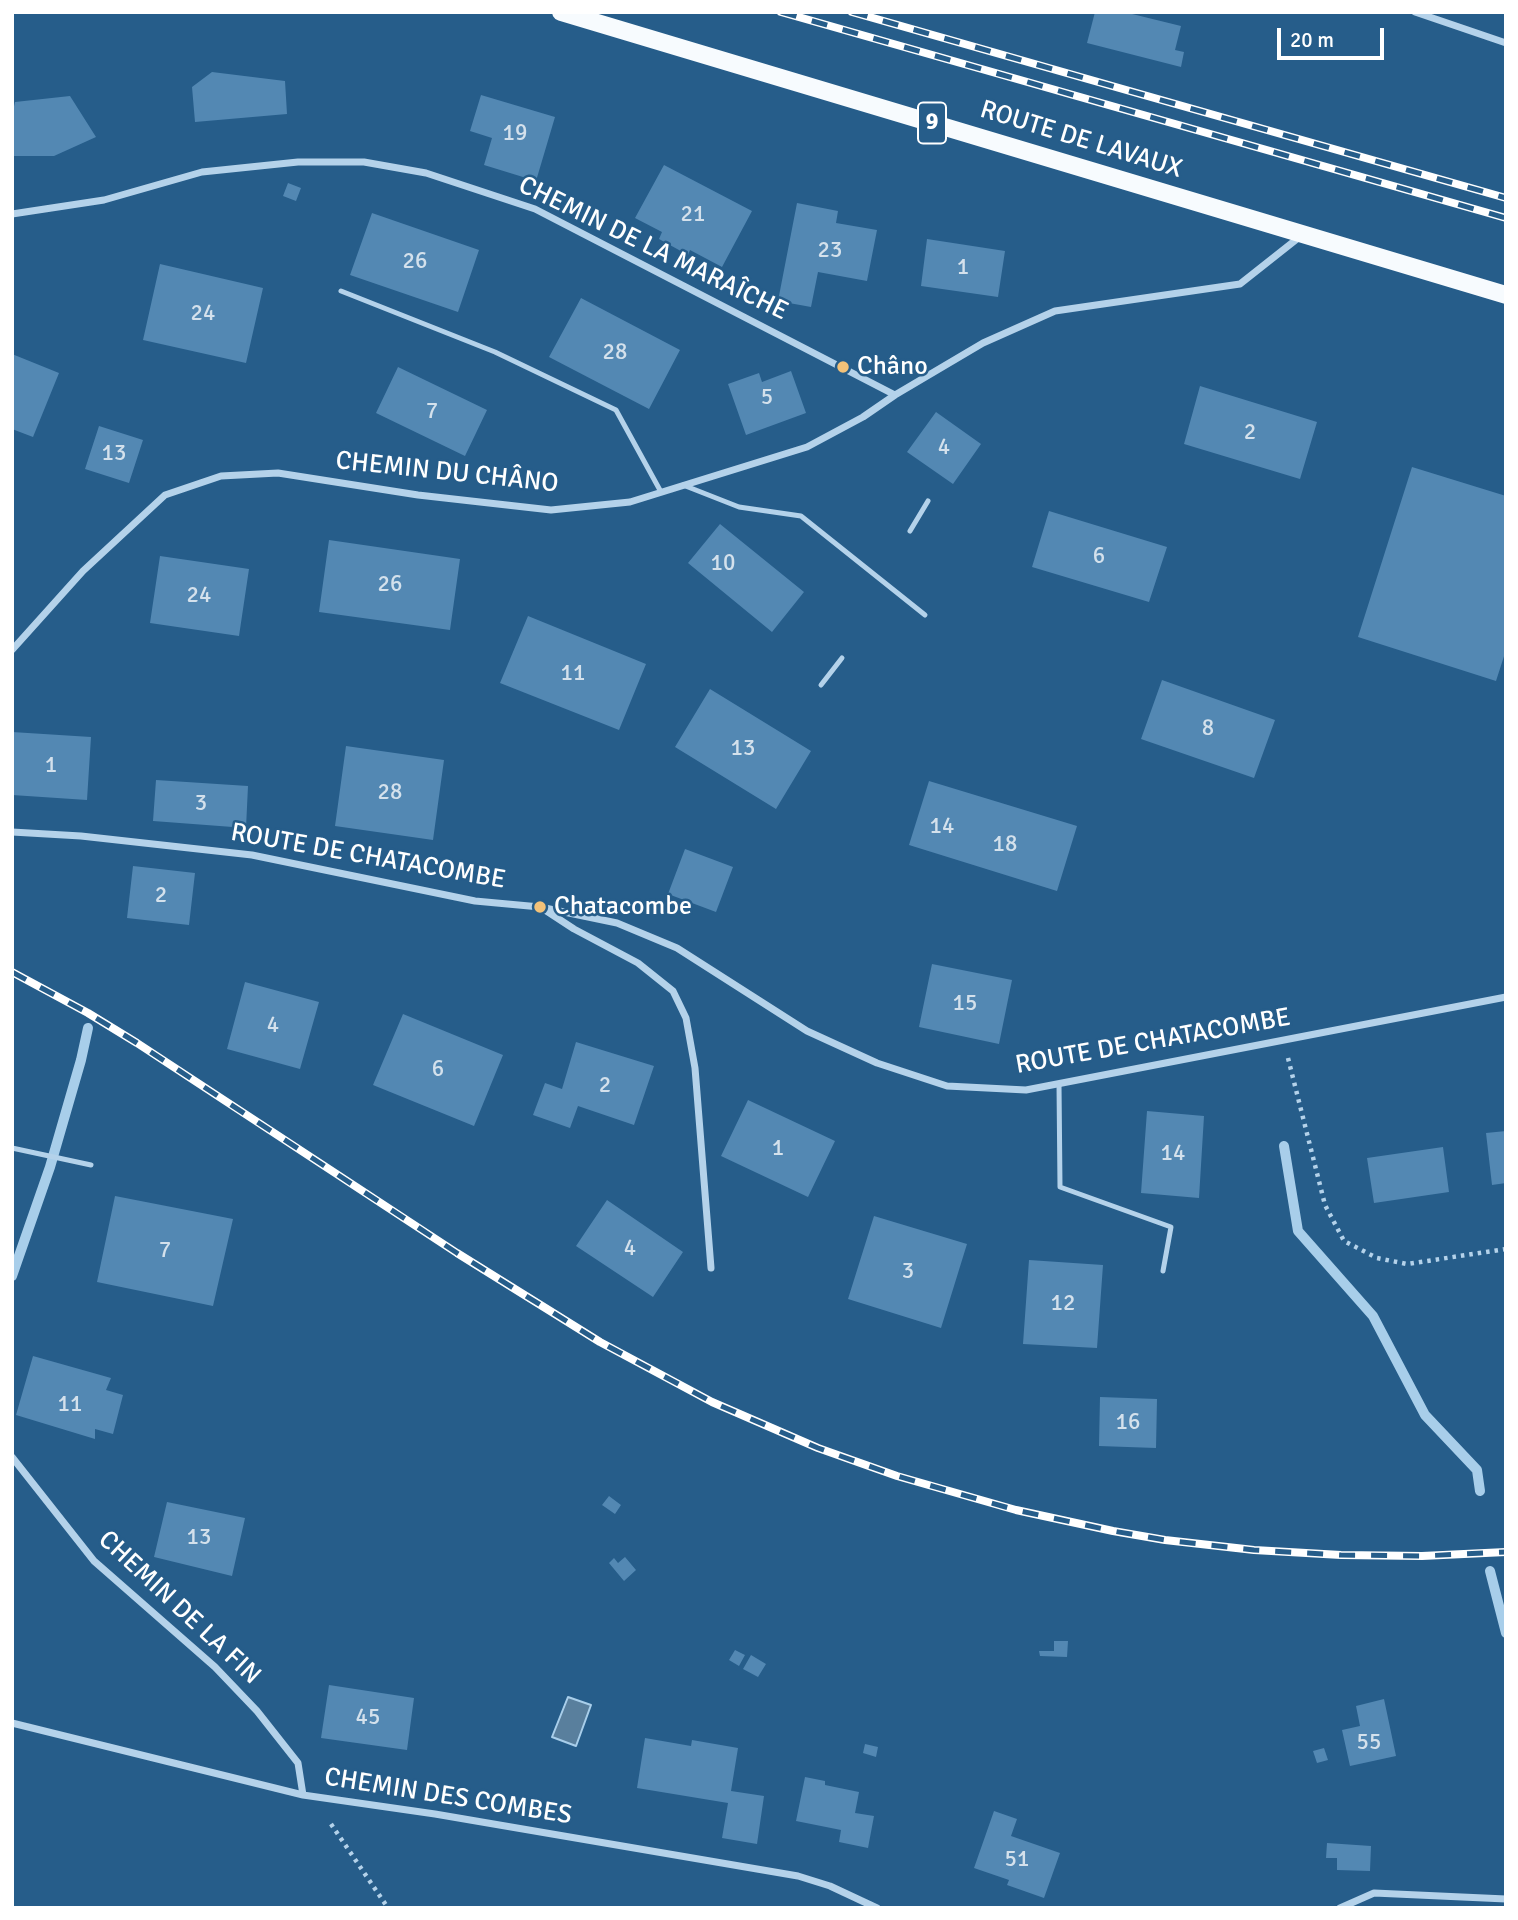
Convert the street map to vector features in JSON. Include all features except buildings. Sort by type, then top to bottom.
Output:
[{"type":"main road","name":"ROUTE DE LAVAUX","points":[[561,12],[1506,295]]},
{"type":"street","points":[[1415,12],[1506,43]]},
{"type":"street","name":"CHEMIN DE LA MARAÎCHE","points":[[12,214],[104,200],[202,172],[298,162],[364,162],[426,173],[536,209],[895,395]]},
{"type":"street","name":"CHEMIN DU CHÂNO","points":[[12,650],[83,571],[165,495],[220,475],[278,473],[418,495],[551,510],[630,502],[807,447],[863,417],[983,343],[1055,311],[1240,284],[1303,235]]},
{"type":"street","name":"ROUTE DE CHATACOMBE","points":[[12,832],[80,836],[252,855],[475,901],[540,907],[617,923],[677,948],[807,1031],[877,1063],[947,1086],[1026,1090],[1506,997]]},
{"type":"street","points":[[540,907],[574,929],[638,963],[673,991],[686,1017],[695,1068],[711,1268]]},
{"type":"street","name":"CHEMIN DE LA FIN","points":[[12,1457],[94,1561],[215,1667],[257,1711],[298,1763],[303,1795]]},
{"type":"street","name":"CHEMIN DES COMBES","points":[[12,1723],[303,1795],[435,1814],[798,1876],[830,1886],[877,1908]]},
{"type":"street","points":[[1340,1908],[1374,1893],[1506,1899]]},
{"type":"lane","points":[[341,291],[495,352],[616,410],[662,492]]},
{"type":"lane","points":[[683,485],[739,507],[801,516],[925,615]]},
{"type":"lane","points":[[911,531],[928,500]]},
{"type":"lane","points":[[821,685],[842,658]]},
{"type":"lane","points":[[1059,1084],[1060,1187],[1171,1227],[1163,1271]]},
{"type":"lane","points":[[12,1148],[91,1165]]},
{"type":"path","points":[[1283,1040],[1325,1205],[1344,1241],[1377,1258],[1407,1264],[1506,1249]]},
{"type":"path","points":[[331,1824],[388,1908]]},
{"type":"water","points":[[568,1697],[591,1705],[576,1746],[552,1737]]},
{"type":"waterway","points":[[12,1276],[50,1167],[88,1028]]},
{"type":"waterway","points":[[1284,1146],[1298,1231],[1373,1316],[1425,1415],[1477,1470],[1480,1491]]},
{"type":"waterway","points":[[1490,1571],[1506,1633]]},
{"type":"railway","points":[[781,12],[1506,218]]},
{"type":"railway","points":[[852,12],[1506,198]]},
{"type":"railway","points":[[12,972],[137,1043],[457,1253],[600,1342],[712,1402],[818,1448],[897,1476],[1016,1510],[1165,1540],[1254,1550],[1341,1555],[1422,1556],[1506,1552]]},
{"type":"place","name":"Châno","points":[[843,367]]},
{"type":"place","name":"Chatacombe","points":[[540,907]]}]
